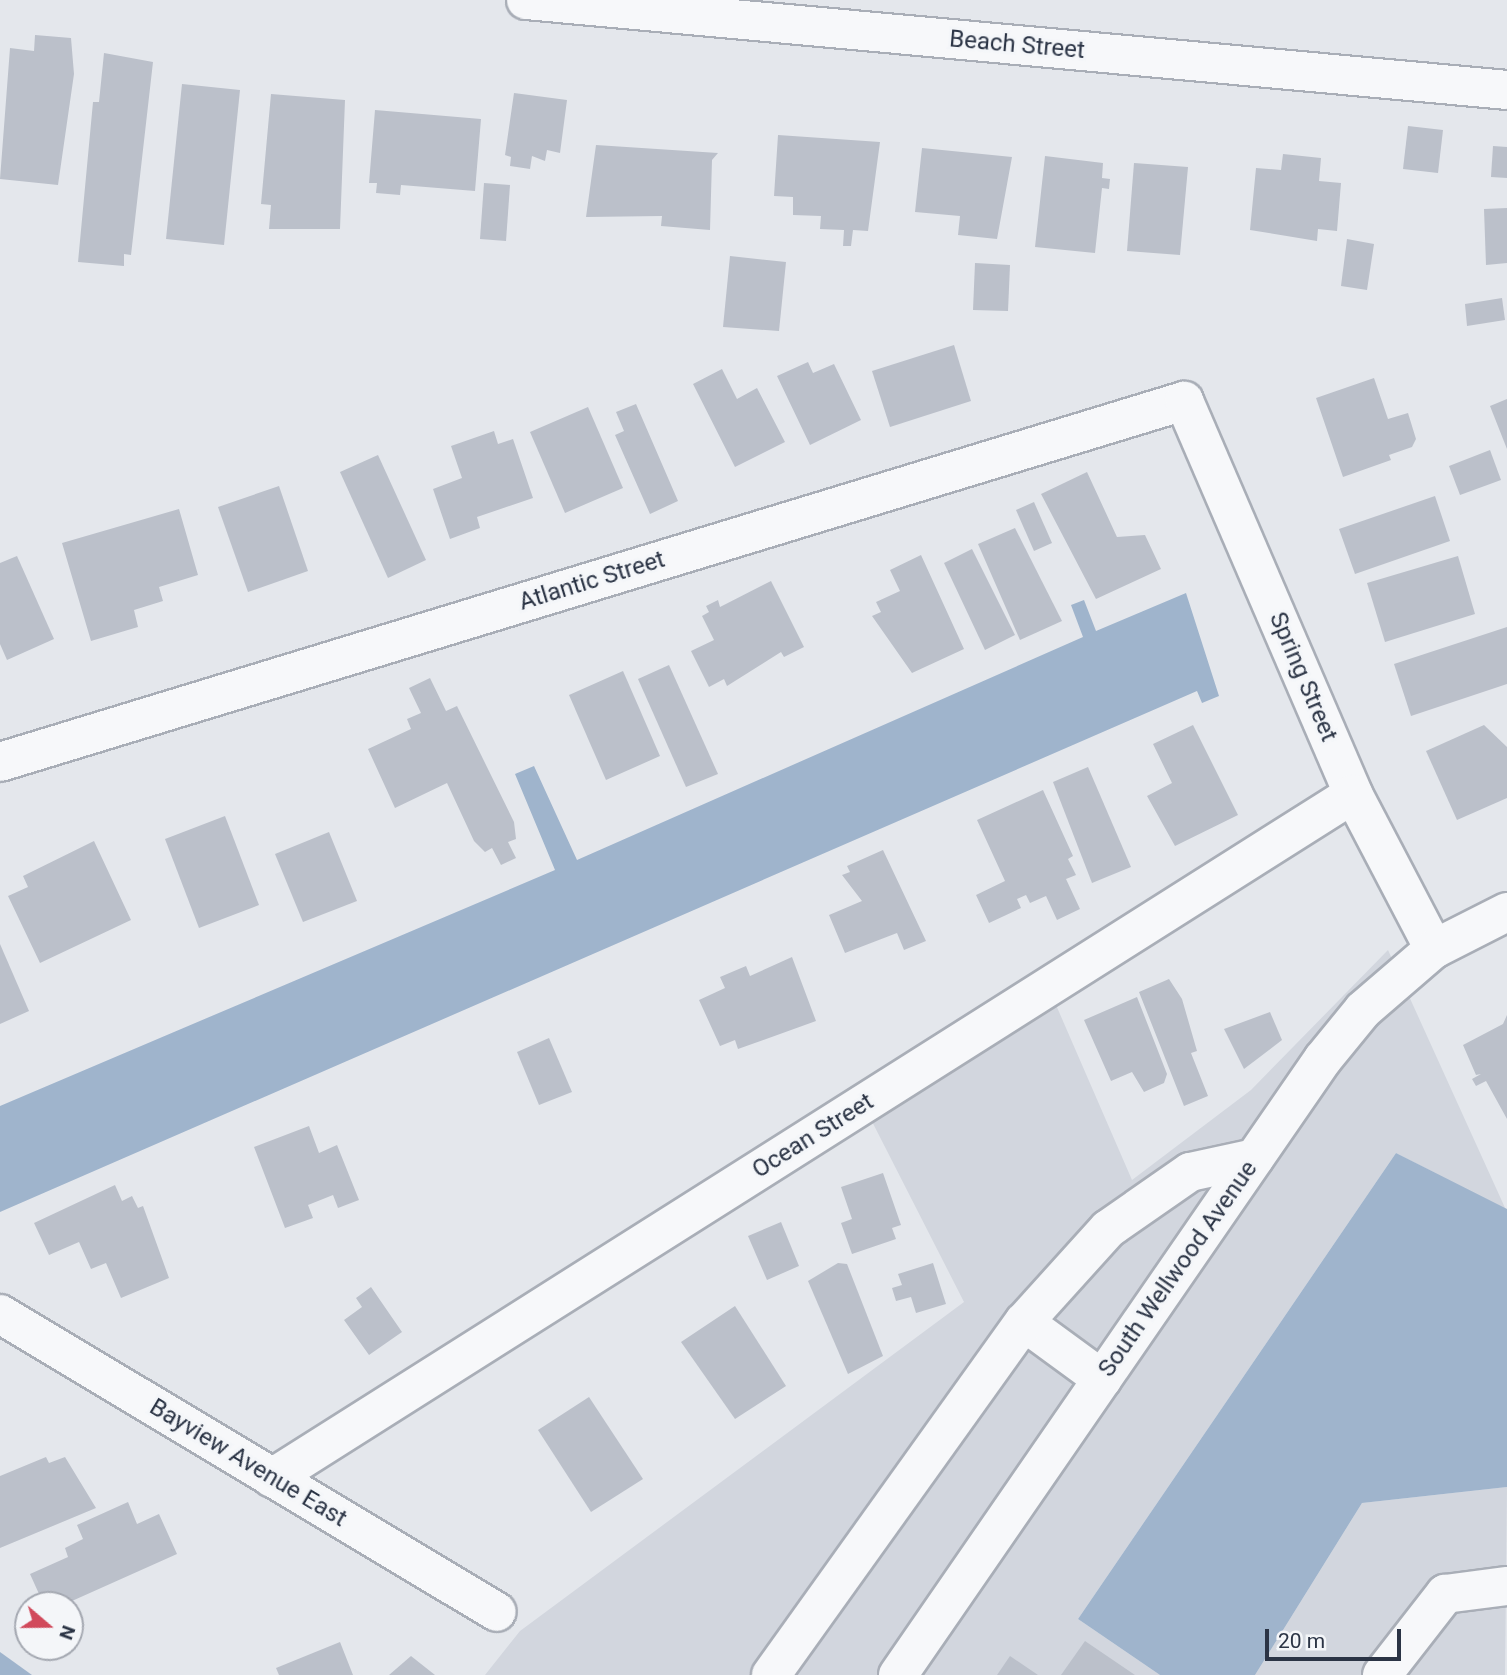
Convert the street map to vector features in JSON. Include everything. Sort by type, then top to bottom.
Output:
[{"type":"street","name":"Beach Street","points":[[526,0],[1507,90]]},
{"type":"street","name":"Atlantic Street","points":[[0,762],[1184,401]]},
{"type":"street","name":"Spring Street","points":[[1184,401],[1353,794],[1434,948]]},
{"type":"street","name":"Ocean Street","points":[[272,1478],[1353,794]]},
{"type":"street","name":"South Wellwood Avenue","points":[[898,1675],[1255,1158],[1363,1010],[1434,948],[1507,912]]},
{"type":"street","points":[[771,1675],[1024,1322],[1108,1229],[1157,1190],[1217,1163],[1255,1158]]},
{"type":"street","name":"Bayview Avenue East","points":[[0,1314],[497,1612]]},
{"type":"street","points":[[1024,1322],[1102,1379]]},
{"type":"street","points":[[1382,1675],[1445,1594],[1507,1586]]},
{"type":"shaded area","points":[[1388,950],[1506,1210],[1396,1153],[1078,1619],[1160,1675],[485,1675],[520,1631],[964,1302],[859,1096],[1043,975],[1132,1180],[1251,1090]]},
{"type":"shaded area","points":[[1507,1487],[1505,1675],[1255,1675],[1362,1503]]},
{"type":"water","points":[[1186,593],[1219,696],[1202,703],[1197,691],[0,1212],[0,1106],[555,870],[515,774],[534,766],[577,860],[1083,637],[1071,605],[1084,600],[1096,631]]},
{"type":"water","points":[[1396,1153],[1507,1209],[1507,1487],[1362,1503],[1255,1675],[1160,1675],[1078,1619]]},
{"type":"water","points":[[0,1652],[32,1675],[0,1675]]},
{"type":"building","points":[[35,35],[71,38],[74,74],[58,185],[0,179],[10,48],[34,51]]},
{"type":"building","points":[[104,53],[153,62],[131,255],[124,254],[124,266],[78,262],[93,102],[99,102]]},
{"type":"building","points":[[182,84],[240,90],[224,245],[166,239]]},
{"type":"building","points":[[514,93],[567,100],[560,153],[547,150],[545,161],[532,156],[530,169],[510,166],[511,157],[505,155]]},
{"type":"building","points":[[271,94],[345,100],[340,229],[269,229],[271,205],[261,204]]},
{"type":"building","points":[[375,110],[481,119],[475,191],[401,185],[400,195],[376,193],[377,183],[369,183]]},
{"type":"building","points":[[1408,126],[1443,130],[1438,173],[1403,169]]},
{"type":"building","points":[[778,135],[880,142],[868,231],[853,230],[851,246],[843,246],[844,230],[820,229],[821,216],[793,215],[793,197],[774,196]]},
{"type":"building","points":[[596,145],[718,153],[712,160],[710,230],[661,226],[662,216],[586,217]]},
{"type":"building","points":[[1493,146],[1507,147],[1507,178],[1491,177]]},
{"type":"building","points":[[922,148],[1012,157],[997,239],[958,235],[960,216],[915,212]]},
{"type":"building","points":[[1283,154],[1321,158],[1319,181],[1341,183],[1337,231],[1318,229],[1317,241],[1250,230],[1256,168],[1281,170]]},
{"type":"building","points":[[1045,156],[1103,163],[1102,178],[1110,179],[1109,189],[1102,188],[1095,253],[1035,247]]},
{"type":"building","points":[[1134,163],[1188,167],[1180,255],[1127,251]]},
{"type":"building","points":[[484,183],[510,185],[506,241],[480,239]]},
{"type":"building","points":[[1507,208],[1507,263],[1486,265],[1484,209]]},
{"type":"building","points":[[1347,239],[1374,244],[1367,290],[1341,286]]},
{"type":"building","points":[[730,256],[786,262],[779,331],[723,327]]},
{"type":"building","points":[[975,263],[1010,265],[1008,311],[973,310]]},
{"type":"building","points":[[1502,298],[1505,320],[1467,326],[1465,304]]},
{"type":"building","points":[[954,345],[971,401],[890,427],[872,371]]},
{"type":"building","points":[[808,362],[813,373],[834,364],[861,420],[810,445],[777,376]]},
{"type":"building","points":[[722,369],[737,399],[757,388],[785,442],[735,467],[693,384]]},
{"type":"building","points":[[1374,378],[1388,419],[1408,413],[1416,439],[1412,447],[1389,455],[1391,460],[1343,477],[1316,398]]},
{"type":"building","points":[[1507,399],[1507,449],[1490,406]]},
{"type":"building","points":[[636,404],[678,501],[650,514],[615,435],[624,431],[616,412]]},
{"type":"building","points":[[588,407],[623,488],[565,513],[530,432]]},
{"type":"building","points":[[494,431],[498,444],[513,439],[533,498],[477,517],[480,528],[450,539],[433,489],[462,478],[451,446]]},
{"type":"building","points":[[1490,450],[1501,480],[1460,495],[1449,466]]},
{"type":"building","points":[[378,455],[426,560],[388,578],[340,472]]},
{"type":"building","points":[[1087,472],[1117,537],[1145,535],[1161,569],[1096,599],[1041,494]]},
{"type":"building","points":[[279,486],[308,571],[248,592],[218,507]]},
{"type":"building","points":[[1435,496],[1450,541],[1355,574],[1339,529]]},
{"type":"building","points":[[1034,502],[1052,543],[1034,551],[1016,510]]},
{"type":"building","points":[[179,509],[198,575],[159,587],[163,601],[134,610],[138,627],[91,641],[62,543]]},
{"type":"building","points":[[1015,528],[1062,621],[1020,640],[978,544]]},
{"type":"building","points":[[972,549],[1015,635],[985,650],[944,563]]},
{"type":"building","points":[[921,555],[964,649],[912,673],[872,616],[881,612],[876,602],[900,591],[890,570]]},
{"type":"building","points":[[17,556],[54,639],[7,660],[0,644],[0,563]]},
{"type":"building","points":[[1458,556],[1475,614],[1385,642],[1367,583]]},
{"type":"building","points":[[771,581],[804,647],[784,657],[781,652],[727,686],[724,679],[709,687],[691,651],[714,640],[702,616],[709,612],[706,606],[718,600],[720,607]]},
{"type":"building","points":[[1507,627],[1507,684],[1411,716],[1394,664]]},
{"type":"building","points":[[669,665],[718,774],[686,787],[638,679]]},
{"type":"building","points":[[623,671],[660,756],[606,780],[569,695]]},
{"type":"building","points":[[430,678],[446,711],[457,706],[514,822],[516,839],[508,842],[516,858],[501,865],[492,848],[485,852],[474,841],[447,783],[395,808],[368,749],[411,729],[407,719],[421,713],[409,688]]},
{"type":"building","points":[[1193,725],[1238,815],[1175,846],[1147,796],[1172,783],[1153,744]]},
{"type":"building","points":[[1484,725],[1507,747],[1507,798],[1457,820],[1426,751]]},
{"type":"building","points":[[1088,767],[1131,867],[1092,883],[1053,782]]},
{"type":"building","points":[[1043,790],[1073,856],[1068,859],[1076,875],[1066,879],[1080,909],[1057,920],[1046,896],[1030,903],[1026,895],[1017,899],[1021,908],[989,923],[976,895],[1005,881],[977,820]]},
{"type":"building","points":[[225,816],[259,905],[199,928],[165,839]]},
{"type":"building","points":[[329,832],[357,901],[303,922],[275,854]]},
{"type":"building","points":[[94,841],[131,920],[40,963],[8,896],[28,887],[23,876]]},
{"type":"building","points":[[883,850],[926,941],[904,950],[897,933],[845,953],[829,915],[862,901],[842,875],[850,872],[847,866]]},
{"type":"building","points":[[0,944],[29,1011],[0,1024]]},
{"type":"building","points":[[792,957],[816,1021],[738,1049],[735,1040],[720,1046],[699,1000],[725,988],[720,977],[746,966],[750,976]]},
{"type":"building","points":[[1169,979],[1182,999],[1197,1051],[1191,1053],[1208,1096],[1184,1106],[1139,992]]},
{"type":"building","points":[[1137,997],[1167,1074],[1164,1083],[1144,1092],[1132,1072],[1111,1081],[1084,1020]]},
{"type":"building","points":[[1270,1012],[1282,1040],[1244,1069],[1224,1029]]},
{"type":"building","points":[[1507,1015],[1507,1119],[1486,1081],[1476,1086],[1472,1079],[1481,1074],[1476,1075],[1463,1045],[1503,1024]]},
{"type":"building","points":[[549,1038],[572,1092],[539,1105],[517,1052]]},
{"type":"building","points":[[309,1126],[319,1153],[337,1145],[359,1200],[338,1208],[333,1195],[308,1205],[313,1218],[285,1228],[254,1147]]},
{"type":"building","points":[[883,1173],[901,1225],[892,1228],[896,1239],[852,1254],[841,1223],[852,1219],[841,1187]]},
{"type":"building","points":[[115,1185],[122,1201],[132,1196],[138,1208],[143,1206],[169,1278],[121,1298],[106,1263],[91,1269],[79,1242],[49,1255],[34,1223]]},
{"type":"building","points":[[781,1222],[799,1266],[767,1280],[748,1236]]},
{"type":"building","points":[[838,1263],[847,1264],[883,1356],[848,1374],[808,1281]]},
{"type":"building","points":[[933,1263],[946,1304],[916,1313],[911,1297],[896,1301],[892,1288],[902,1285],[898,1274]]},
{"type":"building","points":[[371,1287],[402,1332],[369,1355],[344,1320],[362,1307],[356,1298]]},
{"type":"building","points":[[735,1306],[786,1386],[735,1419],[681,1342]]},
{"type":"building","points":[[589,1397],[643,1479],[591,1512],[538,1430]]},
{"type":"building","points":[[46,1457],[49,1463],[65,1457],[96,1508],[0,1548],[0,1476]]},
{"type":"building","points":[[128,1502],[137,1524],[159,1514],[177,1554],[84,1596],[84,1591],[38,1591],[30,1574],[68,1557],[65,1548],[83,1539],[77,1525]]},
{"type":"building","points":[[1085,1641],[1135,1675],[1061,1675]]},
{"type":"building","points":[[340,1642],[353,1675],[279,1675],[276,1668]]},
{"type":"building","points":[[411,1656],[435,1675],[389,1675]]},
{"type":"building","points":[[1010,1656],[1038,1675],[997,1675]]}]
